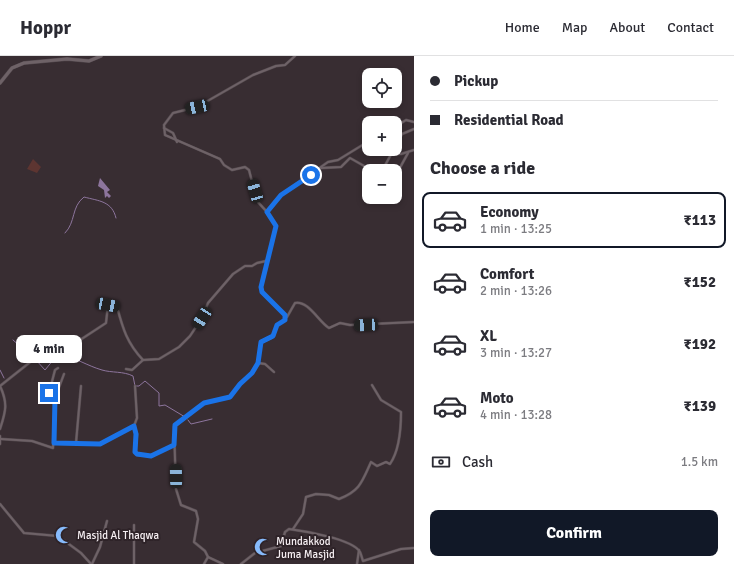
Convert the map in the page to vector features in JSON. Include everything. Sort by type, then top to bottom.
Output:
[{"type":"main road","points":[[0,83],[7,74],[18,65],[67,57],[89,61],[101,56]]},
{"type":"street","points":[[286,317],[262,292],[261,287],[266,261],[276,226],[267,212],[257,201],[247,168],[244,167],[232,170],[224,165],[220,159],[177,142],[165,135],[164,125],[173,113],[197,107],[253,75],[276,66],[285,65],[295,56]]},
{"type":"street","points":[[402,123],[406,120],[414,122]]},
{"type":"street","points":[[164,128],[174,133],[177,142]]},
{"type":"street","points":[[402,134],[414,129]]},
{"type":"street","points":[[267,212],[281,195],[328,162],[338,160],[362,145]]},
{"type":"street","points":[[402,153],[408,153],[414,150]]},
{"type":"street","points":[[402,164],[408,153]]},
{"type":"street","points":[[320,168],[341,167],[350,158],[362,165]]},
{"type":"street","points":[[126,369],[132,370],[143,360],[159,359],[179,347],[190,336],[202,318],[208,303],[233,274],[245,266],[252,266],[266,261]]},
{"type":"street","points":[[223,564],[208,557],[208,554],[194,542],[198,519],[196,511],[182,505],[179,501],[176,489],[174,445],[175,425],[204,403],[230,397],[240,384],[252,373],[258,363],[261,342],[273,336],[277,325],[284,321],[295,303],[298,302],[305,305],[329,328],[340,323],[350,326],[414,322]]},
{"type":"street","points":[[0,429],[6,406],[6,397],[0,386],[53,344],[59,341],[77,342],[106,324],[108,305],[117,307],[124,332],[131,348],[143,360]]},
{"type":"street","points":[[258,363],[265,364],[274,372]]},
{"type":"street","points":[[55,398],[49,393],[53,376],[58,368]]},
{"type":"street","points":[[0,444],[0,437],[32,441],[53,448],[55,398],[64,374]]},
{"type":"street","points":[[293,529],[302,518],[306,497],[316,494],[329,495],[339,499],[348,495],[361,485],[371,462],[377,466],[386,462],[390,464],[393,461],[396,452],[401,412],[381,400],[372,385]]},
{"type":"street","points":[[76,443],[81,386]]},
{"type":"street","points":[[135,386],[137,418],[134,426],[136,434],[135,452],[137,454],[151,456],[174,445]]},
{"type":"street","points":[[54,443],[100,444],[134,426]]},
{"type":"street","points":[[0,504],[24,533],[58,536],[81,553],[91,564],[100,547],[107,521]]},
{"type":"street","points":[[134,525],[134,564]]},
{"type":"street","points":[[241,564],[255,553],[281,546],[285,532],[289,529],[336,538],[354,545],[359,550],[363,561],[401,549],[414,548]]},
{"type":"street","points":[[357,564],[359,550]]},
{"type":"street","points":[[204,564],[208,557]]},
{"type":"shaded area","points":[[33,159],[41,167],[37,173],[27,169]]},
{"type":"shaded area","points":[[100,178],[110,190],[107,192],[111,196],[109,198],[107,196],[105,198],[104,190],[98,186]]},
{"type":"waterway","points":[[65,233],[71,224],[77,205],[84,197],[100,201],[108,205],[114,212],[116,218]]},
{"type":"waterway","points":[[13,340],[34,358]]},
{"type":"waterway","points":[[36,360],[45,370],[54,359],[62,355],[102,370],[129,374],[133,376],[135,386],[139,386],[145,381],[159,393],[159,406],[165,405],[185,417]]},
{"type":"waterway","points":[[0,370],[4,378]]},
{"type":"waterway","points":[[188,420],[191,424],[212,419]]},
{"type":"place","name":"Masjid Al Thaqwa","points":[[64,535]]},
{"type":"place","name":"Mundakkod Juma Masjid","points":[[263,547]]},
{"type":"route","points":[[49,393],[55,398],[56,414],[54,443],[64,444],[80,442],[100,444],[134,426],[136,432],[135,452],[141,456],[151,456],[174,445],[175,425],[184,420],[204,403],[230,397],[240,384],[252,373],[258,363],[259,347],[261,342],[271,338],[274,335],[277,325],[285,320],[285,315],[267,298],[262,292],[261,287],[266,261],[276,226],[267,212],[275,200],[311,175]]}]
